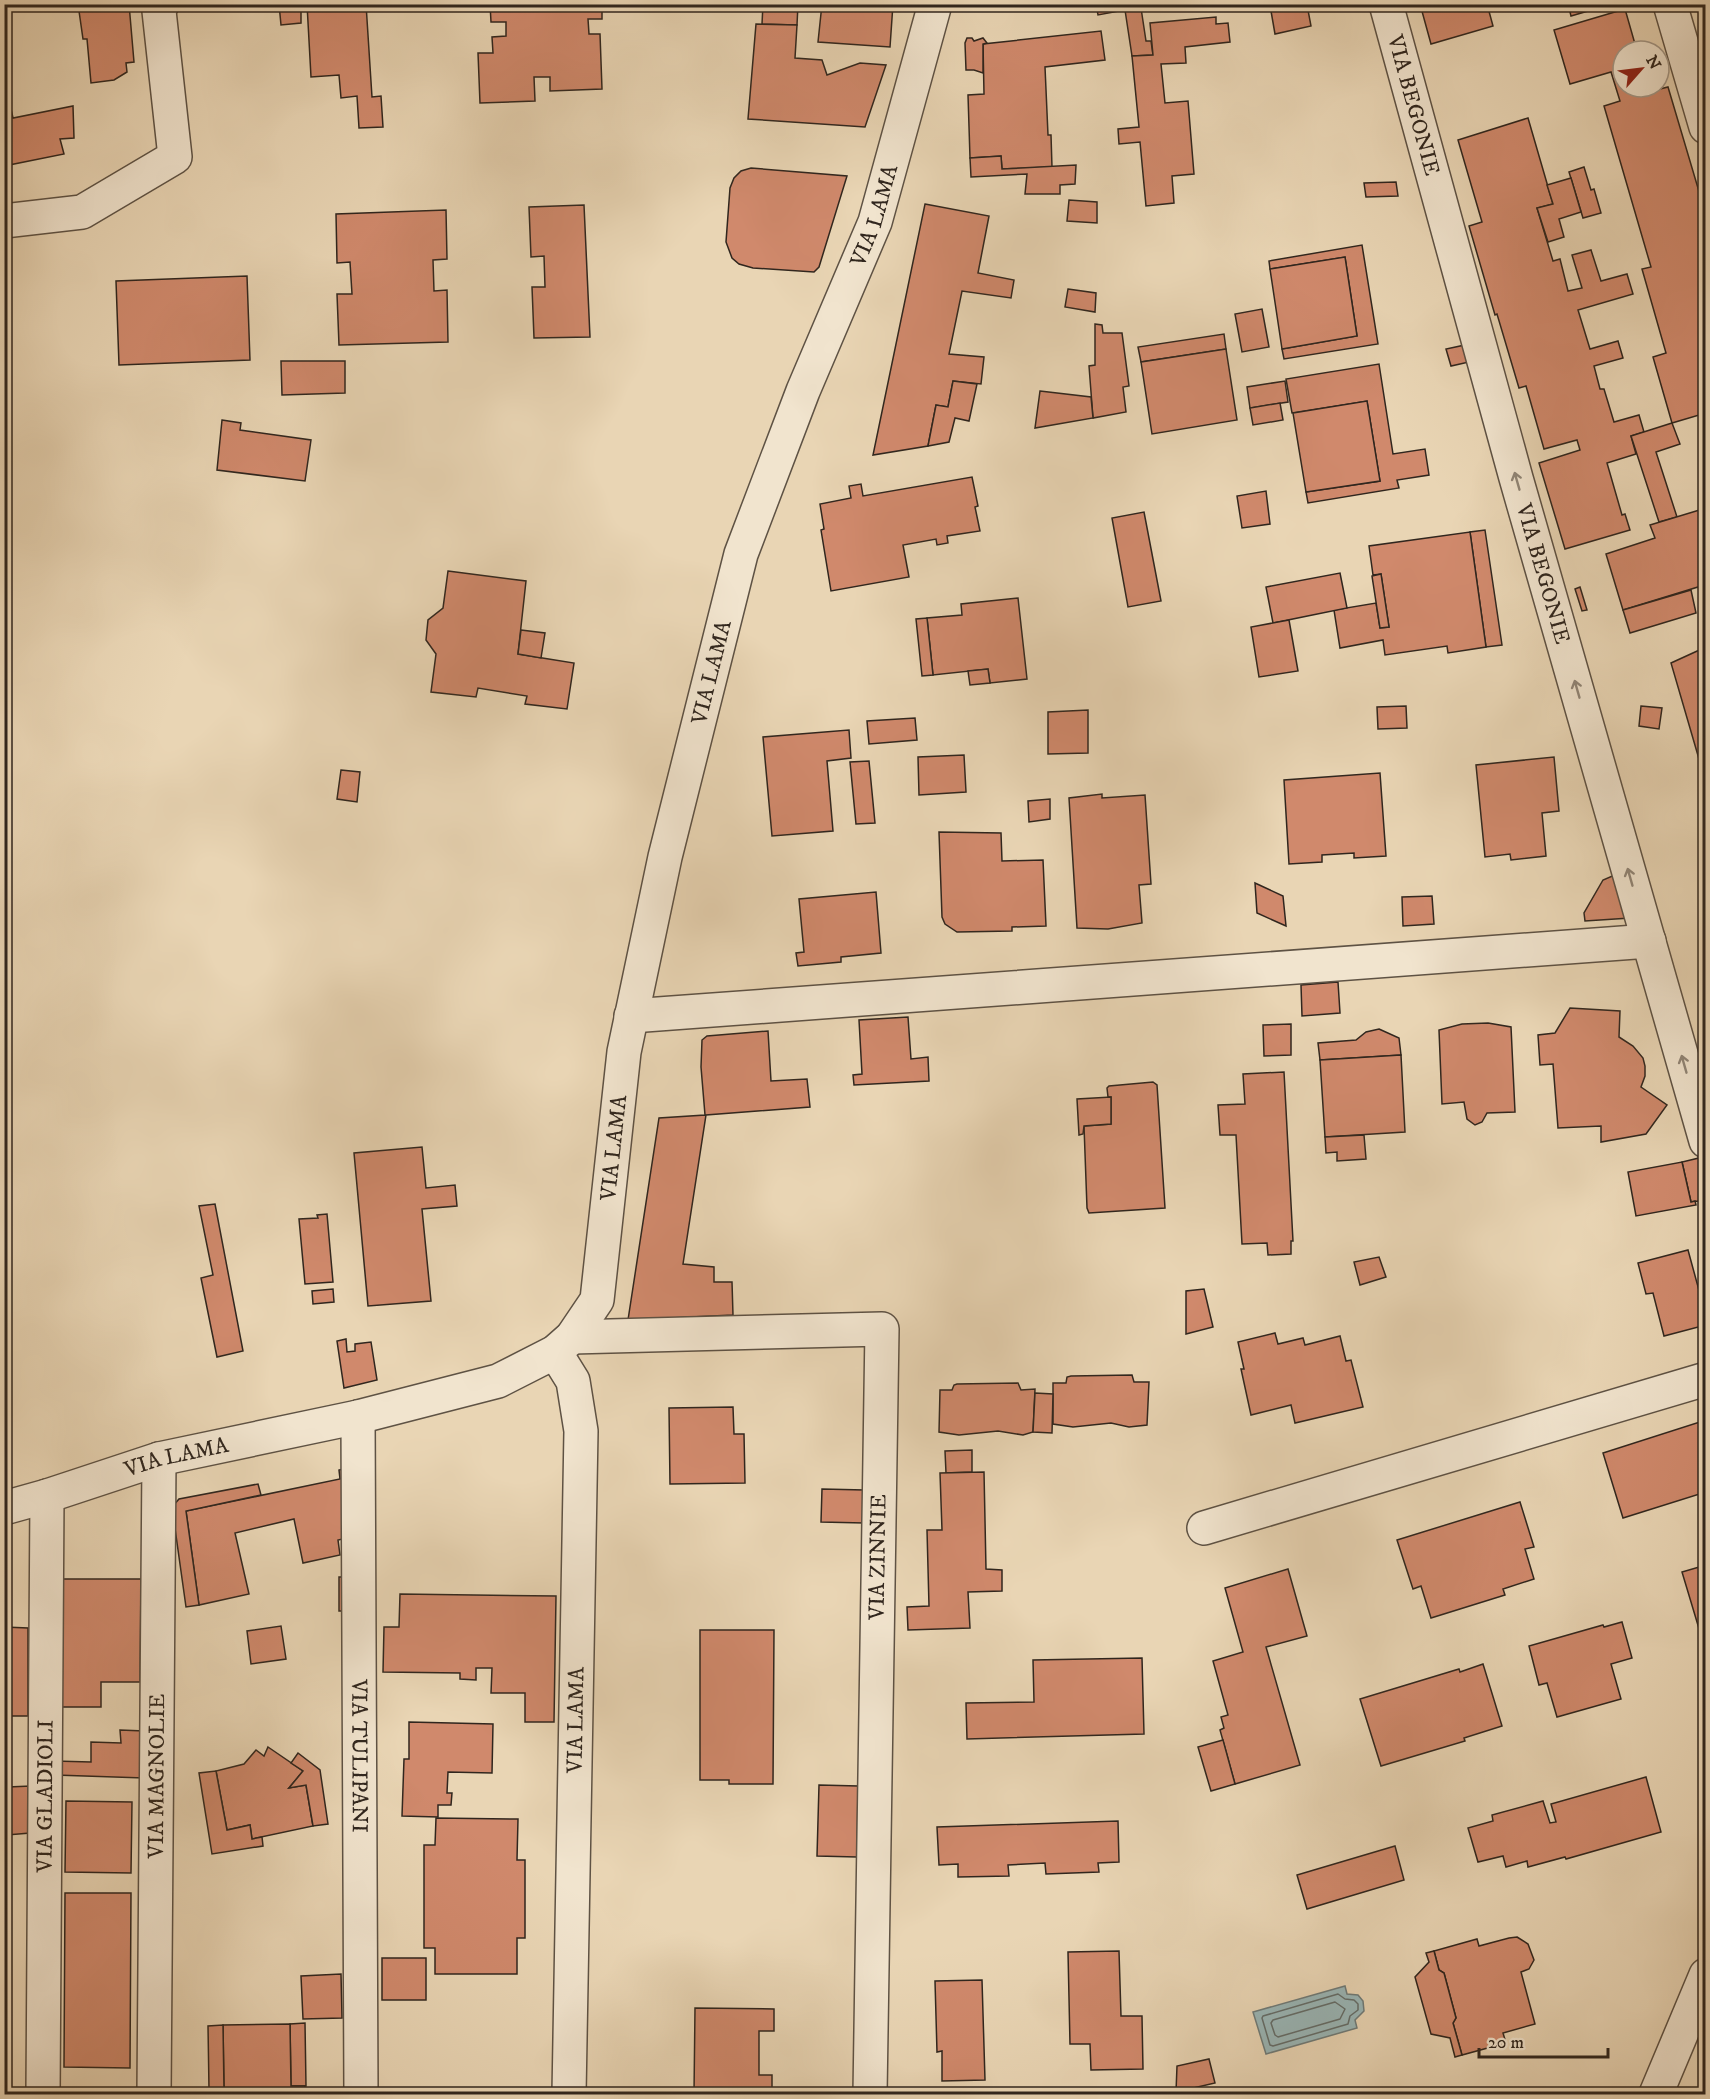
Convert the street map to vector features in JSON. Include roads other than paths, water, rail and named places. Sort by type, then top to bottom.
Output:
[{"type":"street","points":[[4,220],[82,212],[175,157],[159,10],[162,4]]},
{"type":"street","name":"VIA LAMA","points":[[4,1508],[159,1459],[358,1417],[498,1381],[564,1344],[597,1300],[624,1052],[665,856],[741,554],[803,390],[875,222],[935,4]]},
{"type":"street","name":"VIA BEGONIE","points":[[1386,4],[1520,489],[1706,1141]]},
{"type":"street","points":[[1670,4],[1706,127]]},
{"type":"street","points":[[632,1016],[1649,941]]},
{"type":"street","name":"VIA ZINNIE","points":[[564,1344],[882,1329],[870,2094]]},
{"type":"street","name":"VIA LAMA","points":[[564,1344],[581,1431],[569,2094]]},
{"type":"street","points":[[1204,1528],[1706,1379]]},
{"type":"street","name":"VIA TULIPANI","points":[[358,1417],[361,2094]]},
{"type":"street","name":"VIA MAGNOLIE","points":[[154,2094],[159,1459]]},
{"type":"street","name":"VIA GLADIOLI","points":[[43,2094],[47,1496]]},
{"type":"street","points":[[1656,2094],[1706,1975]]},
{"type":"water","points":[[1345,1986],[1347,1994],[1358,1995],[1363,2001],[1364,2011],[1355,2020],[1357,2028],[1266,2054],[1253,2012]]}]
